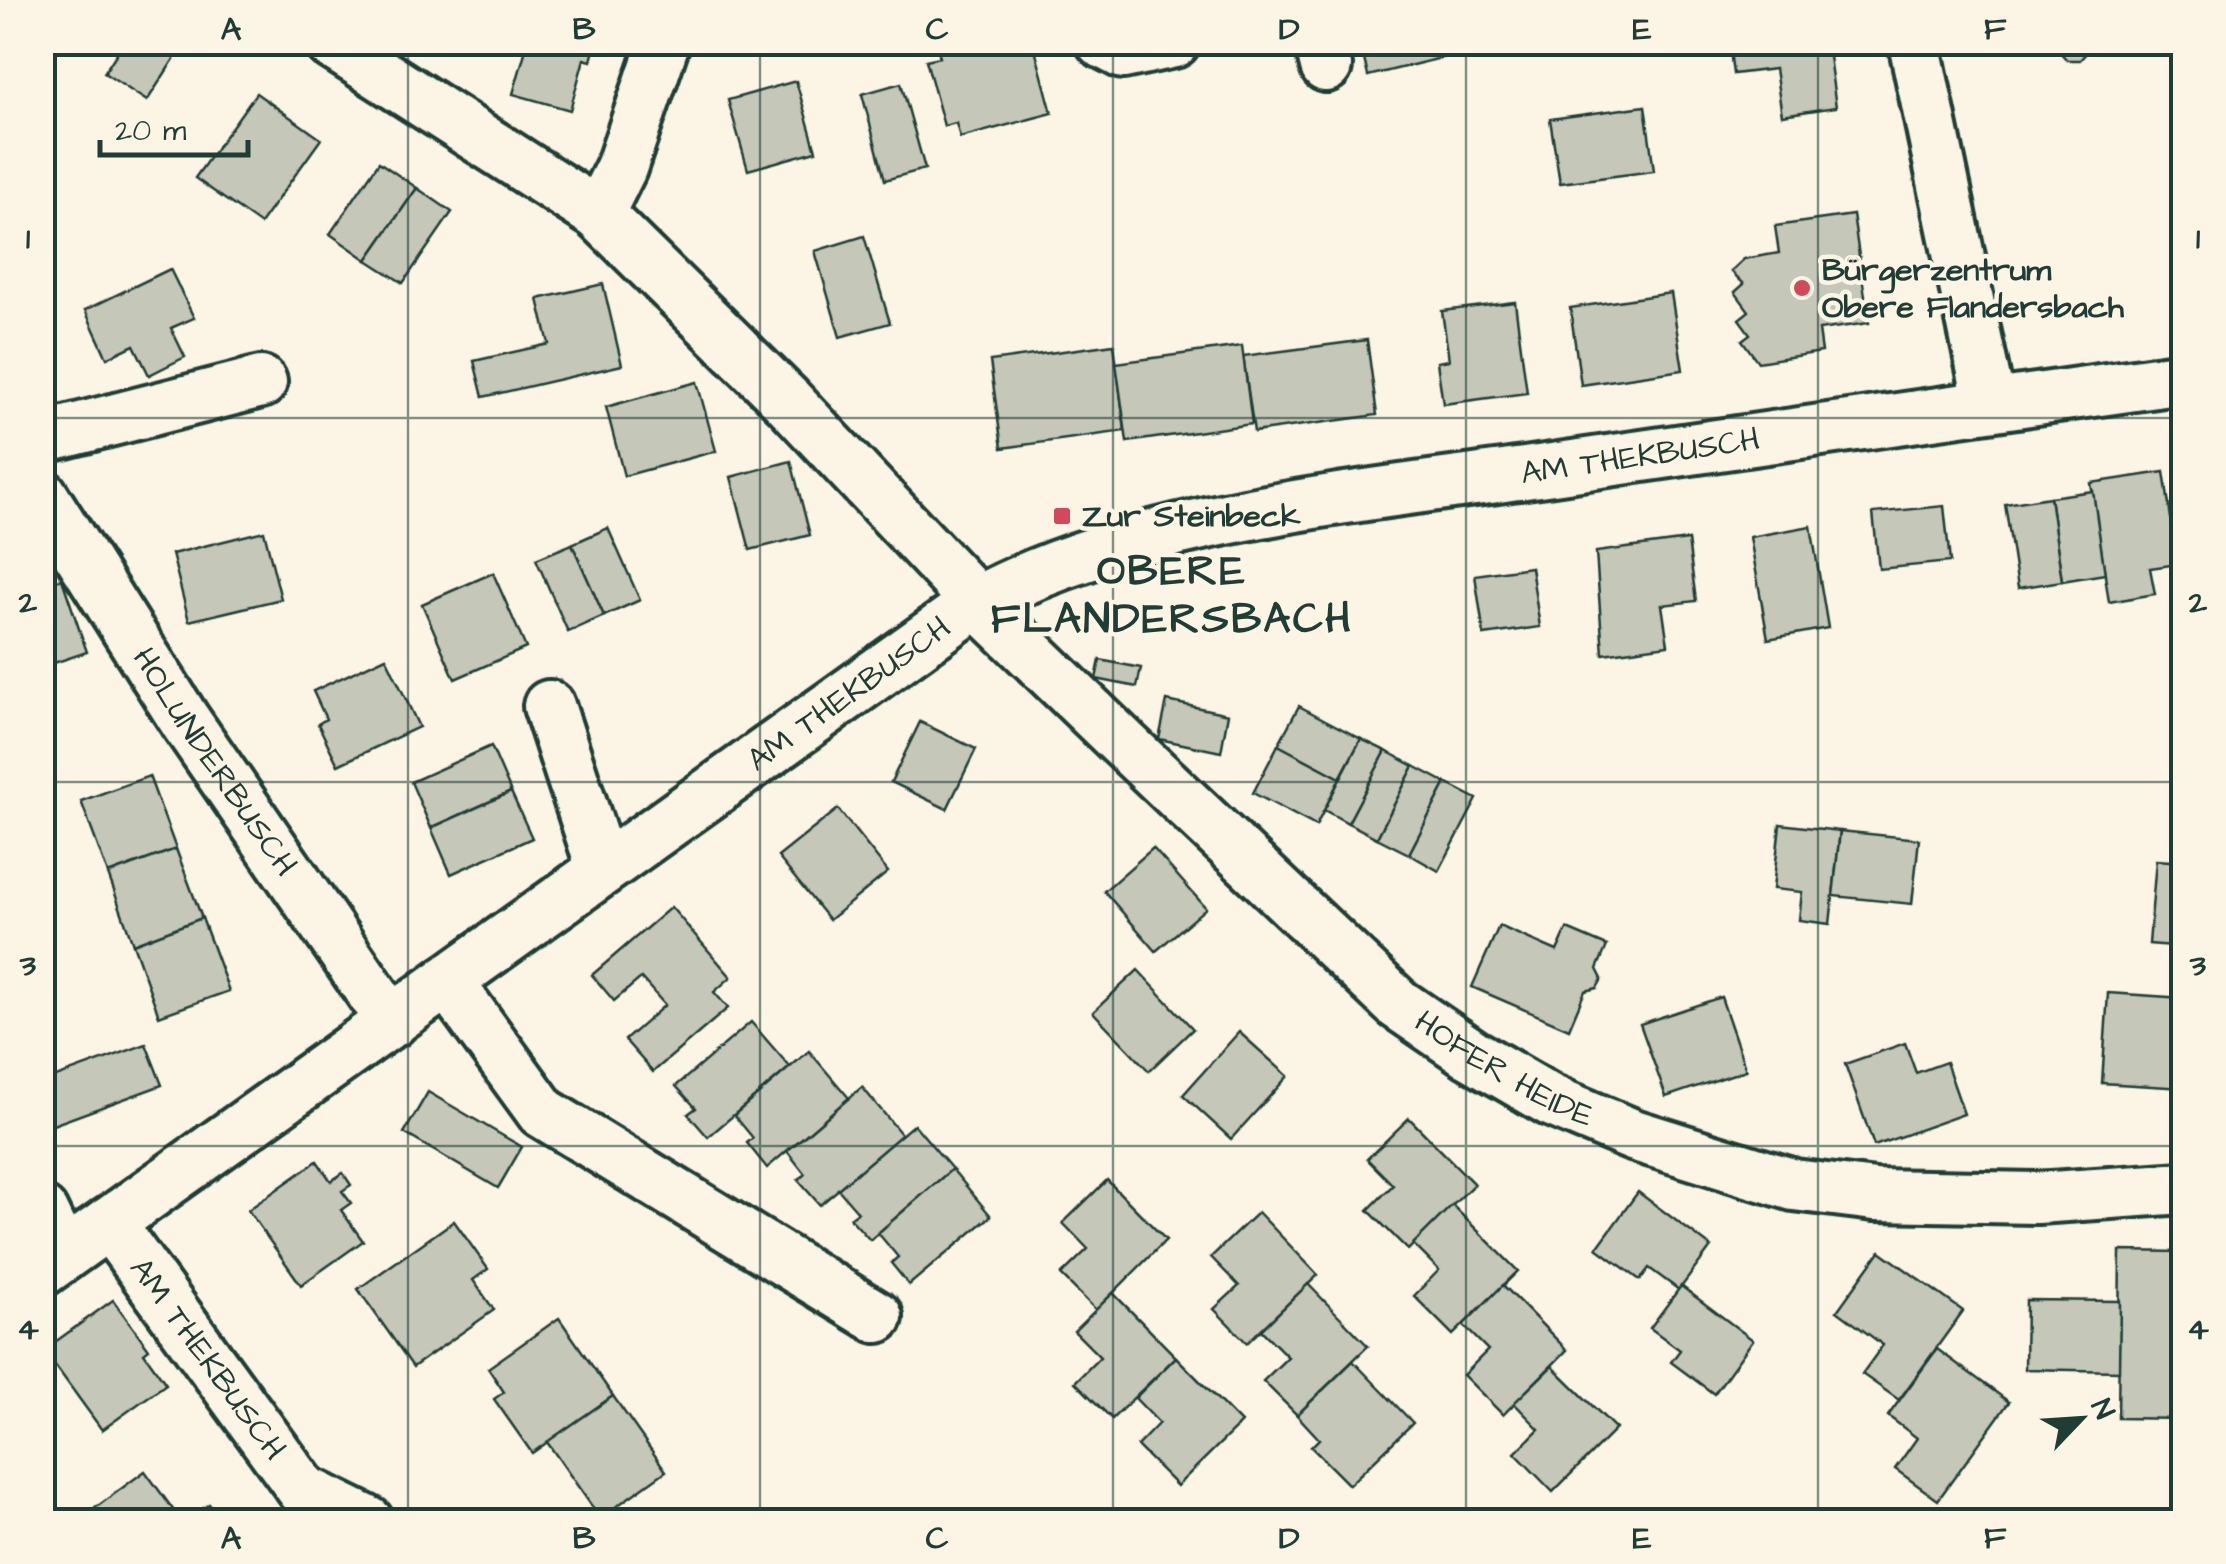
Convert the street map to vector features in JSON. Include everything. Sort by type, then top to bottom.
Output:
[{"type":"street","points":[[330,42],[598,214],[787,400],[977,602]]},
{"type":"street","points":[[598,214],[621,168],[664,42]]},
{"type":"street","points":[[1091,50],[1123,54],[1174,42]]},
{"type":"street","points":[[1914,42],[1990,405]]},
{"type":"street","name":"AM THEKBUSCH","points":[[49,1246],[109,1223],[977,602],[1031,573],[1073,557],[1277,510],[2184,378]]},
{"type":"street","points":[[42,438],[262,382]]},
{"type":"street","name":"HOLUNDERBUSCH","points":[[42,495],[185,721],[392,1022]]},
{"type":"street","name":"HOFER HEIDE","points":[[977,602],[1398,1004],[1471,1054],[1550,1100],[1668,1147],[1794,1185],[1875,1195],[2037,1198],[2184,1188]]},
{"type":"street","points":[[549,706],[602,868]]},
{"type":"street","points":[[448,981],[542,1112],[877,1317]]},
{"type":"street","name":"AM THEKBUSCH","points":[[109,1223],[303,1490],[366,1519]]},
{"type":"building","points":[[124,42],[185,42],[147,101],[104,73]]},
{"type":"building","points":[[528,42],[596,42],[591,61],[584,59],[570,110],[513,94]]},
{"type":"building","points":[[936,42],[1033,42],[1052,113],[960,138],[956,123],[944,126],[926,60],[940,57]]},
{"type":"building","points":[[1360,42],[1441,42],[1445,57],[1368,76]]},
{"type":"building","points":[[1729,42],[1827,42],[1836,107],[1782,115],[1775,69],[1733,74]]},
{"type":"building","points":[[2051,42],[2094,44],[2080,60],[2067,60]]},
{"type":"building","points":[[796,81],[816,151],[748,170],[728,100]]},
{"type":"building","points":[[901,83],[925,169],[885,180],[862,94]]},
{"type":"building","points":[[256,93],[321,139],[260,224],[195,178]]},
{"type":"building","points":[[1645,106],[1654,171],[1560,183],[1550,119]]},
{"type":"building","points":[[379,162],[417,188],[367,260],[330,234]]},
{"type":"building","points":[[417,188],[452,212],[403,283],[367,260]]},
{"type":"building","name":"Bürgerzentrum Obere Flandersbach","points":[[1853,215],[1869,323],[1819,330],[1822,352],[1758,362],[1742,340],[1750,334],[1739,319],[1749,311],[1735,292],[1744,284],[1731,271],[1744,259],[1779,253],[1775,226]]},
{"type":"building","points":[[2184,227],[2184,279],[2172,229]]},
{"type":"building","points":[[864,236],[890,323],[840,337],[815,251]]},
{"type":"building","points":[[170,269],[194,318],[171,328],[185,357],[149,375],[134,345],[107,358],[85,310]]},
{"type":"building","points":[[603,284],[622,365],[483,397],[474,361],[549,344],[538,299]]},
{"type":"building","points":[[1671,293],[1683,370],[1581,385],[1570,308]]},
{"type":"building","points":[[1515,302],[1527,393],[1443,404],[1437,362],[1449,360],[1442,311]]},
{"type":"building","points":[[1367,340],[1377,415],[1254,432],[1243,356]]},
{"type":"building","points":[[1114,344],[1125,431],[1002,448],[990,361]]},
{"type":"building","points":[[1242,346],[1252,424],[1127,442],[1116,363]]},
{"type":"building","points":[[697,382],[716,451],[624,476],[606,407]]},
{"type":"building","points":[[791,461],[810,535],[750,550],[731,477]]},
{"type":"building","points":[[2164,472],[2178,564],[2150,568],[2155,594],[2109,602],[2091,483]]},
{"type":"building","points":[[2093,491],[2105,574],[2062,581],[2050,497]]},
{"type":"building","points":[[2050,497],[2062,581],[2018,588],[2005,504]]},
{"type":"building","points":[[1944,506],[1950,562],[1879,569],[1873,513]]},
{"type":"building","points":[[1811,526],[1828,628],[1768,639],[1750,537]]},
{"type":"building","points":[[608,528],[640,600],[604,616],[572,544]]},
{"type":"building","points":[[264,531],[281,599],[189,621],[172,554]]},
{"type":"building","points":[[1688,540],[1696,601],[1662,605],[1668,645],[1603,654],[1596,552]]},
{"type":"building","points":[[572,544],[604,616],[568,632],[536,559]]},
{"type":"building","points":[[42,552],[53,582],[62,579],[87,652],[42,667]]},
{"type":"building","points":[[1531,567],[1540,627],[1484,635],[1475,575]]},
{"type":"building","points":[[493,573],[526,648],[455,679],[422,604]]},
{"type":"building","points":[[386,657],[419,727],[338,765],[318,724],[326,719],[313,691]]},
{"type":"building","points":[[1100,660],[1141,668],[1137,687],[1096,679]]},
{"type":"building","points":[[1167,701],[1228,714],[1221,752],[1159,739]]},
{"type":"building","points":[[1299,706],[1361,739],[1340,778],[1278,745]]},
{"type":"building","points":[[920,722],[976,749],[947,809],[891,782]]},
{"type":"building","points":[[1361,739],[1386,751],[1348,823],[1324,810]]},
{"type":"building","points":[[1278,745],[1340,778],[1316,826],[1253,793]]},
{"type":"building","points":[[491,746],[511,792],[431,828],[411,782]]},
{"type":"building","points":[[1386,751],[1414,766],[1377,838],[1348,823]]},
{"type":"building","points":[[1414,766],[1446,783],[1409,854],[1377,838]]},
{"type":"building","points":[[149,776],[176,849],[108,874],[81,801]]},
{"type":"building","points":[[1446,783],[1477,799],[1439,871],[1409,854]]},
{"type":"building","points":[[511,792],[532,838],[451,874],[431,828]]},
{"type":"building","points":[[838,809],[888,872],[829,920],[778,857]]},
{"type":"building","points":[[1780,824],[1840,831],[1830,924],[1799,920],[1802,892],[1773,889]]},
{"type":"building","points":[[1840,831],[1919,839],[1912,904],[1833,896]]},
{"type":"building","points":[[1153,848],[1206,908],[1156,951],[1104,891]]},
{"type":"building","points":[[176,849],[202,918],[133,944],[108,874]]},
{"type":"building","points":[[2156,860],[2184,862],[2184,947],[2149,944]]},
{"type":"building","points":[[671,907],[731,977],[714,992],[728,1008],[653,1072],[625,1040],[665,1005],[641,978],[614,1001],[592,975]]},
{"type":"building","points":[[202,918],[229,991],[159,1016],[133,944]]},
{"type":"building","points":[[1499,926],[1557,951],[1567,929],[1607,946],[1597,969],[1602,979],[1597,988],[1585,991],[1569,1029],[1472,987]]},
{"type":"building","points":[[1138,970],[1193,1029],[1149,1071],[1093,1012]]},
{"type":"building","points":[[2108,993],[2184,998],[2184,1088],[2102,1083]]},
{"type":"building","points":[[1721,997],[1746,1070],[1666,1097],[1640,1024]]},
{"type":"building","points":[[751,1022],[790,1067],[708,1137],[688,1114],[696,1108],[676,1086]]},
{"type":"building","points":[[1239,1032],[1288,1076],[1231,1139],[1183,1095]]},
{"type":"building","points":[[1905,1043],[1916,1073],[1946,1062],[1964,1114],[1874,1146],[1845,1064]]},
{"type":"building","points":[[146,1044],[162,1085],[42,1129],[42,1082]]},
{"type":"building","points":[[809,1051],[849,1098],[767,1168],[747,1143],[753,1138],[734,1115]]},
{"type":"building","points":[[862,1087],[902,1135],[820,1205],[798,1180],[805,1174],[787,1151]]},
{"type":"building","points":[[428,1092],[522,1147],[498,1188],[404,1133]]},
{"type":"building","points":[[1409,1118],[1474,1184],[1408,1250],[1368,1210],[1393,1185],[1367,1159]]},
{"type":"building","points":[[914,1124],[952,1169],[870,1240],[850,1218],[858,1212],[838,1189]]},
{"type":"building","points":[[317,1161],[331,1181],[343,1173],[351,1185],[342,1191],[351,1203],[341,1210],[363,1241],[301,1285],[248,1210]]},
{"type":"building","points":[[952,1169],[991,1216],[909,1285],[891,1263],[898,1257],[878,1233]]},
{"type":"building","points":[[1107,1180],[1166,1240],[1096,1310],[1061,1275],[1088,1249],[1063,1223]]},
{"type":"building","points":[[1638,1192],[1711,1247],[1679,1290],[1649,1268],[1640,1280],[1597,1248]]},
{"type":"building","points":[[1452,1205],[1518,1271],[1453,1335],[1414,1296],[1439,1270],[1413,1244]]},
{"type":"building","points":[[1258,1212],[1318,1275],[1247,1343],[1214,1309],[1239,1286],[1211,1257]]},
{"type":"building","points":[[454,1221],[488,1269],[473,1280],[494,1310],[413,1367],[358,1289]]},
{"type":"building","points":[[1880,1251],[1963,1311],[1899,1400],[1862,1374],[1883,1345],[1837,1311]]},
{"type":"building","points":[[2120,1251],[2184,1252],[2184,1419],[2118,1418]]},
{"type":"building","points":[[1308,1284],[1368,1346],[1297,1415],[1263,1381],[1288,1357],[1261,1330]]},
{"type":"building","points":[[1503,1285],[1567,1350],[1503,1415],[1463,1375],[1488,1350],[1463,1325]]},
{"type":"building","points":[[1681,1286],[1753,1340],[1714,1394],[1671,1362],[1680,1350],[1650,1328]]},
{"type":"building","points":[[1113,1293],[1176,1357],[1112,1419],[1075,1382],[1100,1357],[1074,1331]]},
{"type":"building","points":[[113,1300],[149,1349],[144,1353],[166,1384],[102,1430],[44,1350]]},
{"type":"building","points":[[2026,1300],[2120,1301],[2119,1371],[2025,1369]]},
{"type":"building","points":[[559,1318],[613,1396],[532,1453],[494,1399],[504,1392],[488,1368]]},
{"type":"building","points":[[1937,1349],[2009,1402],[1938,1500],[1895,1469],[1917,1438],[1888,1416]]},
{"type":"building","points":[[1176,1357],[1241,1423],[1177,1486],[1137,1446],[1159,1423],[1135,1398]]},
{"type":"building","points":[[1353,1361],[1413,1423],[1349,1485],[1311,1447],[1319,1439],[1297,1415]]},
{"type":"building","points":[[1552,1366],[1616,1429],[1553,1492],[1515,1453],[1539,1429],[1514,1403]]},
{"type":"building","points":[[613,1396],[666,1471],[600,1518],[547,1442]]},
{"type":"building","points":[[145,1471],[182,1522],[76,1522],[106,1500]]},
{"type":"building","points":[[209,1504],[222,1522],[185,1522]]},
{"type":"place","name":"Bürgerzentrum Obere Flandersbach","points":[[1802,288]]},
{"type":"place","name":"Zur Steinbeck","points":[[1062,516]]},
{"type":"district","name":"OBERE FLANDERSBACH","points":[[1172,596]]}]
